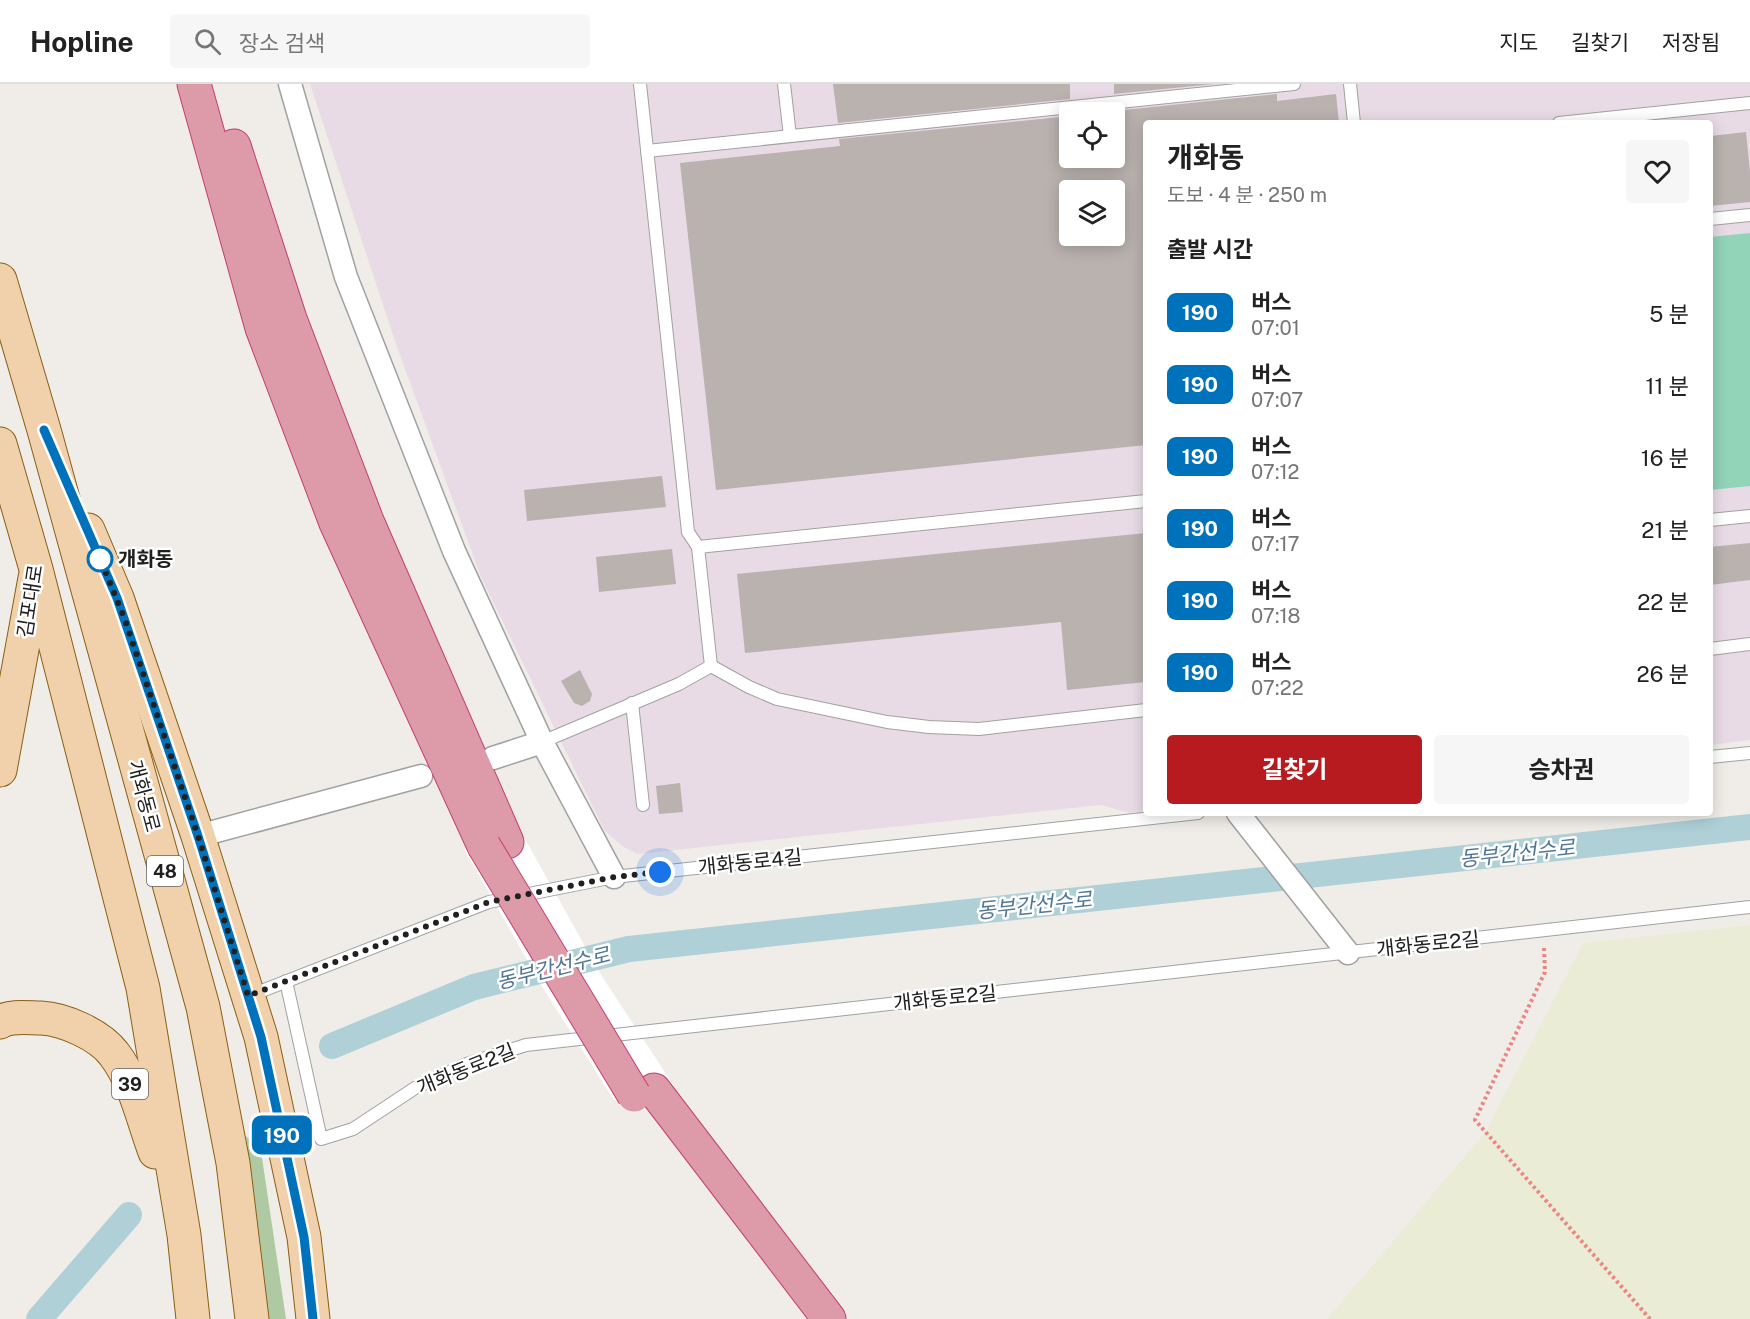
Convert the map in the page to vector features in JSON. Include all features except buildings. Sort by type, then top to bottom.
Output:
[{"type":"highway","points":[[194,84],[262,328],[336,523],[495,844],[644,1093],[805,1319]]},
{"type":"highway","points":[[215,84],[290,319],[363,511],[495,844]]},
{"type":"highway","points":[[644,1093],[829,1319]]},
{"type":"main road","name":"개화동로","points":[[0,280],[44,430],[203,1007],[233,1163],[252,1319]]},
{"type":"main road","name":"김포대로","points":[[0,770],[36,569],[44,430]]},
{"type":"main road","points":[[44,430],[117,598],[198,836],[261,1037],[304,1237],[313,1319]]},
{"type":"main road","name":"48","points":[[0,444],[36,569],[143,988],[184,1235],[193,1319]]},
{"type":"main road","name":"39","points":[[0,1022],[22,1017],[57,1018],[86,1032],[113,1052],[131,1085],[184,1235]]},
{"type":"street","points":[[290,84],[346,278],[454,551],[542,742],[614,877]]},
{"type":"street","points":[[493,758],[542,742]]},
{"type":"street","points":[[198,836],[421,776]]},
{"type":"street","points":[[1240,816],[1348,953]]},
{"type":"lane","points":[[640,84],[688,532],[698,547],[711,666]]},
{"type":"lane","points":[[784,84],[790,136]]},
{"type":"lane","points":[[647,151],[1293,84]]},
{"type":"lane","points":[[1350,84],[1354,120]]},
{"type":"lane","points":[[1588,120],[1750,103]]},
{"type":"lane","points":[[1713,219],[1750,215]]},
{"type":"lane","points":[[698,547],[1143,501]]},
{"type":"lane","points":[[1713,520],[1750,516]]},
{"type":"lane","points":[[1713,649],[1750,644]]},
{"type":"lane","points":[[542,742],[678,684],[711,666]]},
{"type":"lane","points":[[711,666],[777,699],[887,722],[929,727],[979,729],[1143,710]]},
{"type":"lane","points":[[632,703],[643,805]]},
{"type":"lane","points":[[1713,757],[1750,753]]},
{"type":"lane","name":"개화동로4길","points":[[248,996],[489,902],[614,877],[1171,816]]},
{"type":"lane","name":"개화동로2길","points":[[285,981],[321,1139],[353,1129],[415,1088],[435,1078],[464,1065],[526,1045],[1750,907]]},
{"type":"path","points":[[1544,931],[1545,972],[1475,1120],[1650,1319]]},
{"type":"shaded area","points":[[310,84],[1750,84],[1750,740],[1713,745],[1713,120],[1143,120],[1143,811],[1130,813],[1101,805],[637,854],[622,846],[604,830],[481,577],[397,347]]},
{"type":"green space","points":[[1750,233],[1750,486],[1713,490],[1713,237]]},
{"type":"green space","points":[[1750,925],[1750,1319],[1327,1319],[1486,1131],[1583,943]]},
{"type":"green space","points":[[246,1136],[261,1151],[286,1319],[266,1319],[259,1235]]},
{"type":"pier","points":[[525,839],[601,975],[674,1086],[614,1100],[546,993],[464,849]]},
{"type":"waterway","name":"동부간선수로","points":[[332,1046],[474,987],[629,949],[1750,827]]},
{"type":"waterway","name":"동부간선수로","points":[[39,1319],[129,1215]]},
{"type":"bus line","name":"190","points":[[44,430],[117,598],[198,836],[261,1037],[304,1237],[313,1319]]},
{"type":"place","name":"개화동","points":[[100,559]]},
{"type":"route","points":[[100,559],[99,556],[125,620],[198,836],[248,996],[489,902],[614,877],[660,872]]}]
